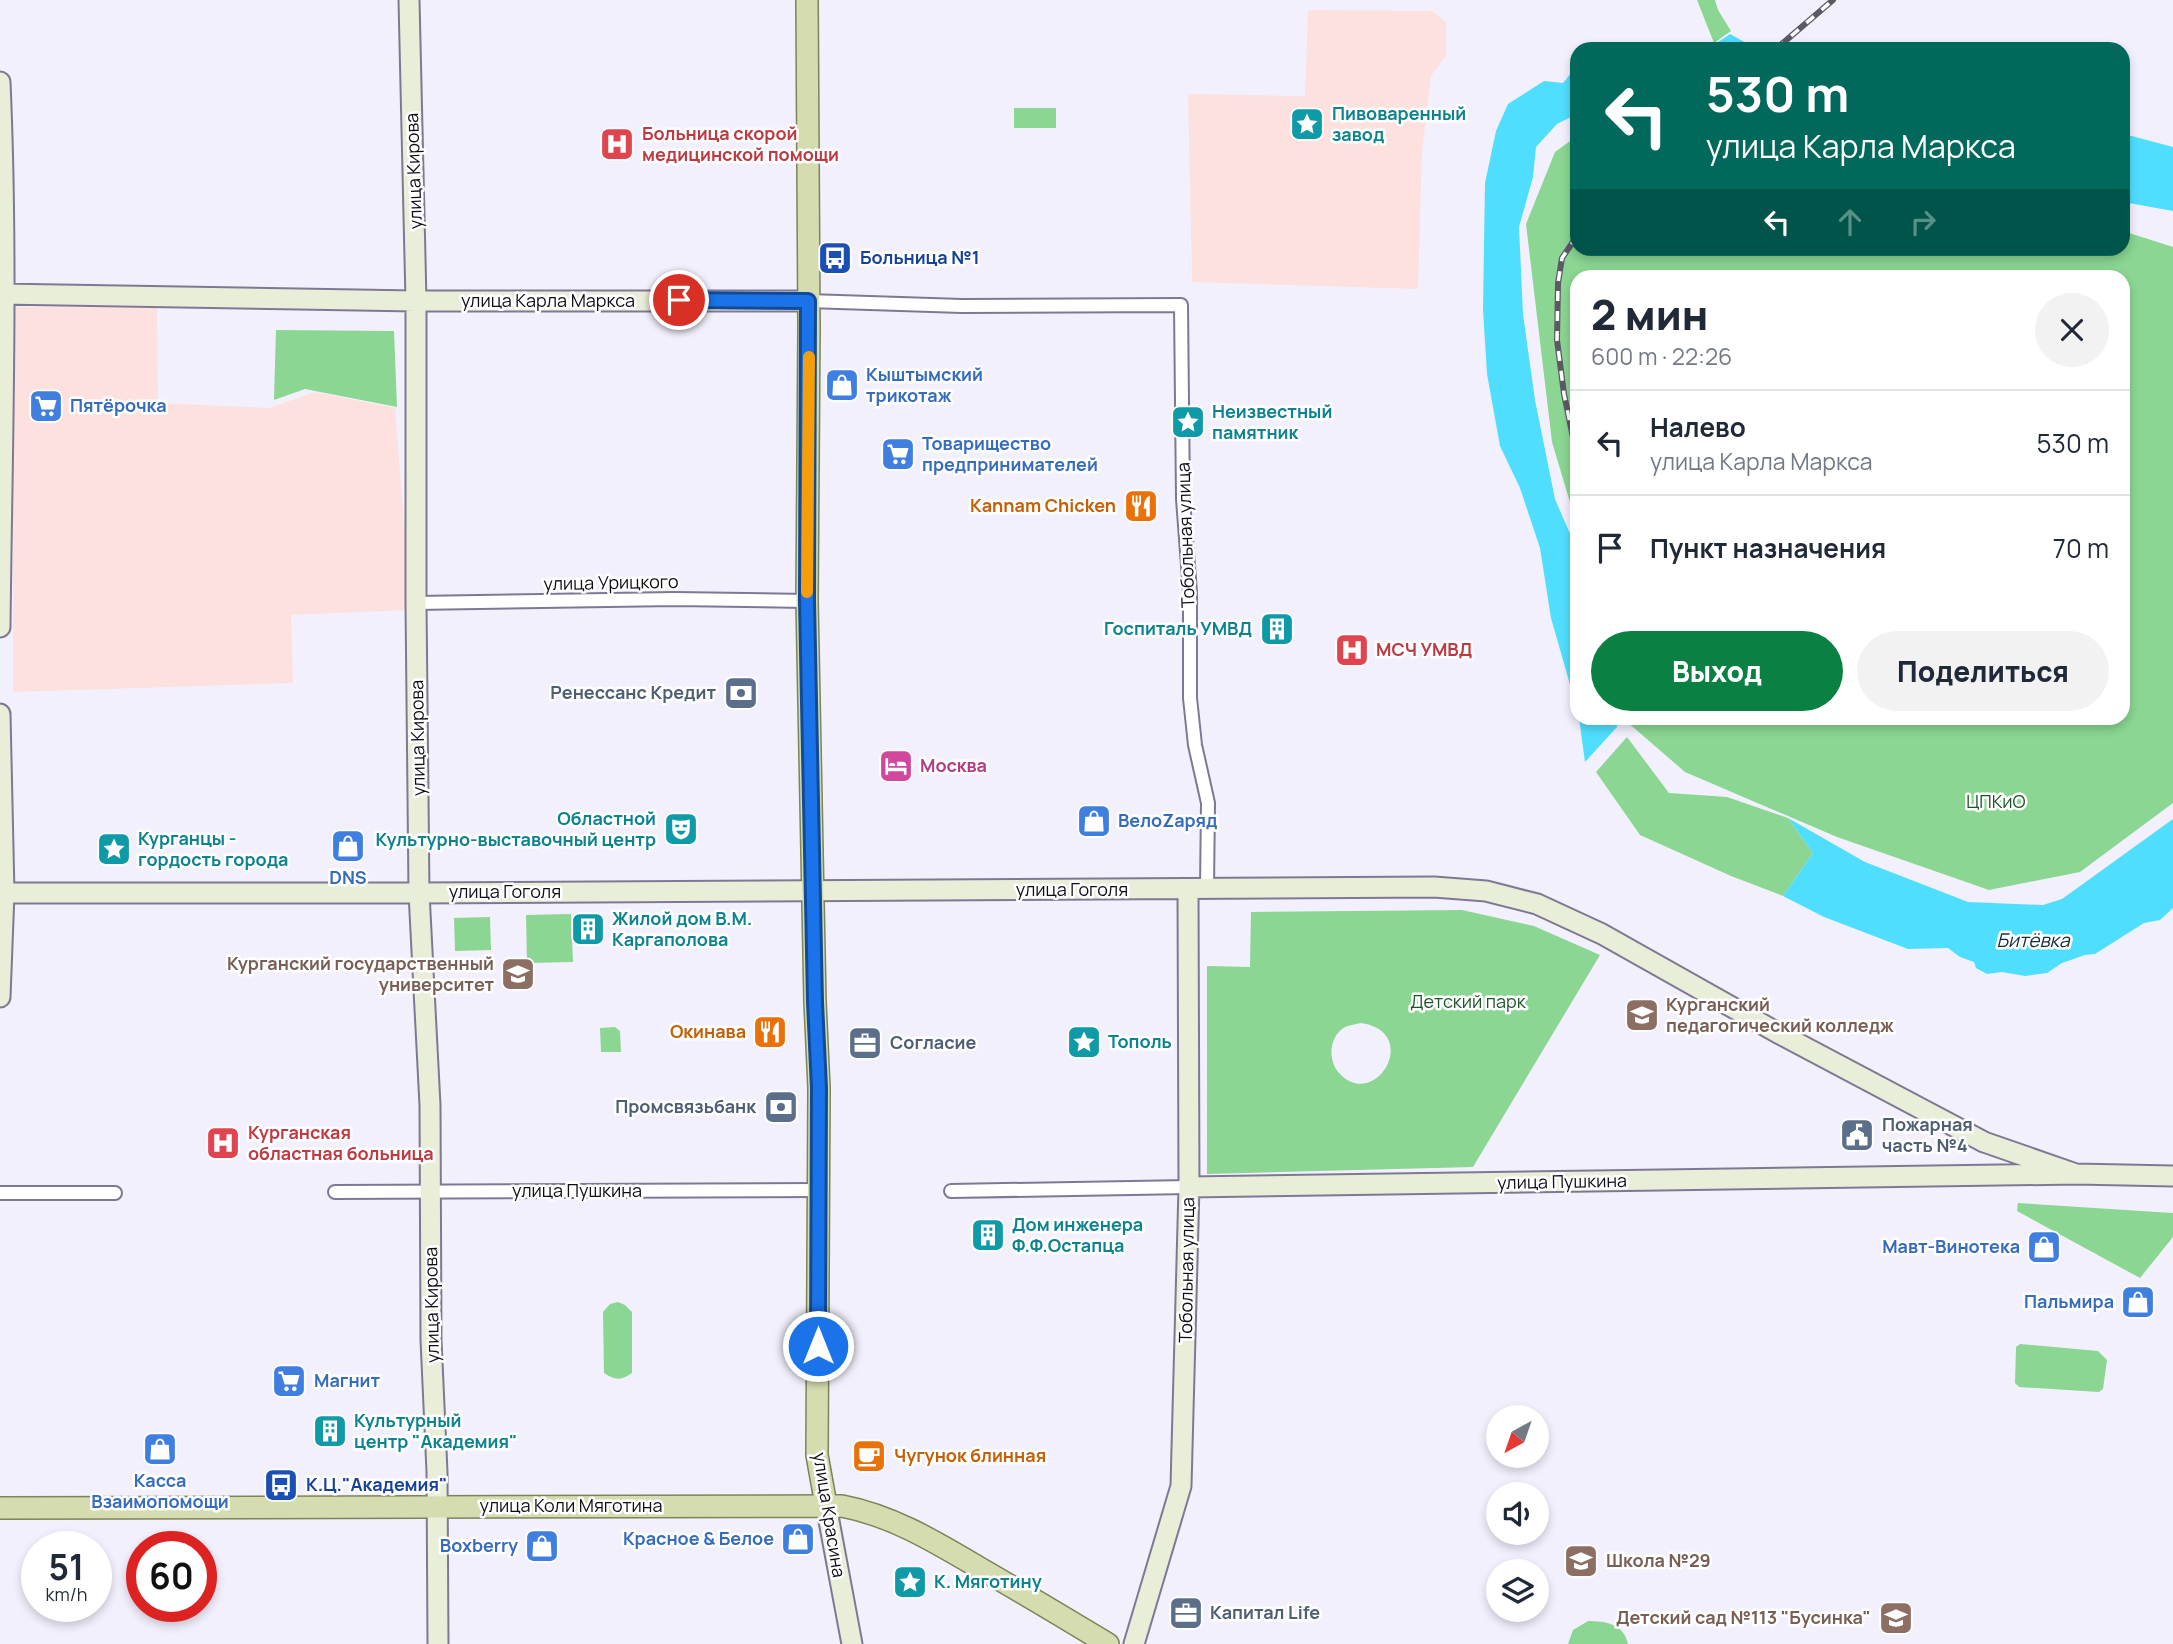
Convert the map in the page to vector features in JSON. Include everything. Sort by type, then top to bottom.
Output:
[{"type":"main road","name":"улица Красина","points":[[807,0],[807,600],[819,1088],[817,1455],[826,1505]]},
{"type":"main road","name":"улица Коли Мяготина","points":[[0,1508],[826,1505],[865,1510],[899,1523],[1108,1644]]},
{"type":"street","name":"улица Кирова","points":[[409,0],[416,301],[419,893],[430,1105],[431,1340],[437,1507],[438,1644]]},
{"type":"street","points":[[0,82],[0,627]]},
{"type":"street","name":"улица Карла Маркса","points":[[1,294],[416,301],[808,301],[912,306],[1181,305]]},
{"type":"street","name":"Тобольная улица","points":[[1134,1644],[1181,1486],[1198,889],[1208,803],[1195,745],[1190,698],[1190,592],[1183,499],[1181,305]]},
{"type":"street","name":"улица Урицкого","points":[[416,603],[807,600]]},
{"type":"street","points":[[0,714],[0,997]]},
{"type":"street","name":"улица Гоголя","points":[[2,892],[419,893],[1434,887],[1486,891],[1537,904],[1602,934],[1778,1033],[1984,1142],[2076,1174]]},
{"type":"street","name":"улица Пушкина","points":[[951,1191],[2076,1174],[2173,1175]]},
{"type":"street","name":"улица Пушкина","points":[[335,1192],[819,1190]]},
{"type":"street","points":[[0,1194],[115,1193]]},
{"type":"street","name":"улица Красина","points":[[826,1505],[852,1644]]},
{"type":"shaded area","name":"Пивоваренный завод","points":[[1308,10],[1432,11],[1446,22],[1446,56],[1431,76],[1422,152],[1418,289],[1192,282],[1188,94],[1305,96]]},
{"type":"shaded area","points":[[13,307],[157,308],[158,403],[269,408],[315,392],[395,408],[411,610],[291,615],[293,683],[13,692]]},
{"type":"green space","points":[[1697,0],[1715,0],[1731,31],[1714,42]]},
{"type":"green space","points":[[1014,108],[1056,108],[1056,128],[1014,128]]},
{"type":"green space","name":"ЦПКиО","points":[[1570,141],[1570,256],[2130,256],[2130,233],[2173,247],[2173,803],[2080,872],[1989,890],[1837,837],[1685,772],[1631,725],[2130,725],[2130,270],[1570,270],[1570,502],[1552,442],[1526,224],[1555,152]]},
{"type":"green space","points":[[276,330],[394,331],[397,407],[305,389],[274,400]]},
{"type":"green space","points":[[1627,737],[1669,793],[1727,797],[1788,818],[1813,853],[1783,896],[1640,835],[1596,772]]},
{"type":"green space","name":"Детский парк","points":[[1462,910],[1534,926],[1600,955],[1473,1167],[1207,1174],[1207,966],[1250,967],[1251,912]],"holes":[[[1361,1023],[1379,1029],[1389,1040],[1391,1053],[1387,1066],[1379,1076],[1367,1083],[1354,1083],[1340,1074],[1332,1056],[1333,1042],[1340,1031]]]},
{"type":"green space","points":[[571,914],[573,962],[527,963],[526,915]]},
{"type":"green space","points":[[490,917],[491,950],[455,951],[454,918]]},
{"type":"green space","points":[[615,1027],[620,1031],[621,1052],[601,1052],[600,1028]]},
{"type":"green space","points":[[2018,1203],[2173,1213],[2173,1237],[2140,1278],[2017,1211]]},
{"type":"green space","points":[[618,1302],[632,1312],[632,1373],[618,1379],[604,1373],[603,1312],[610,1304]]},
{"type":"green space","points":[[2020,1344],[2098,1351],[2107,1360],[2103,1389],[2099,1392],[2019,1387],[2015,1383],[2016,1347]]},
{"type":"green space","points":[[1588,1621],[1613,1625],[1623,1632],[1628,1644],[1568,1644],[1573,1630]]},
{"type":"water","points":[[1730,34],[1744,42],[1718,42]]},
{"type":"water","points":[[1570,74],[1570,118],[1557,124],[1536,147],[1533,177],[1519,227],[1523,314],[1535,400],[1555,499],[1570,534],[1570,684],[1551,618],[1540,548],[1520,488],[1500,446],[1487,374],[1483,309],[1485,183],[1496,131],[1508,104],[1544,81],[1563,83]]},
{"type":"water","points":[[2130,136],[2173,147],[2173,211],[2130,203]]},
{"type":"water","points":[[1580,725],[1617,725],[1617,727],[1585,762]]},
{"type":"water","name":"Битёвка","points":[[1788,818],[1865,862],[1968,902],[2043,905],[2062,899],[2173,819],[2173,908],[2160,920],[2144,923],[2095,954],[2062,963],[2047,973],[2025,976],[2002,972],[1987,974],[1976,968],[1974,962],[1960,957],[1948,948],[1908,949],[1824,917],[1783,896],[1813,853]]},
{"type":"railway","points":[[1784,42],[1833,0]]},
{"type":"railway","points":[[1570,246],[1562,258],[1558,283],[1557,340],[1570,423]]},
{"type":"slow traffic","points":[[807,592],[809,357]]},
{"type":"place","name":"Пивоваренный завод","points":[[1307,124]]},
{"type":"place","name":"Больница скорой медицинской помощи","points":[[617,144]]},
{"type":"place","name":"Больница №1","points":[[835,258]]},
{"type":"place","name":"Кыштымский трикотаж","points":[[842,385]]},
{"type":"place","name":"Пятёрочка","points":[[46,406]]},
{"type":"place","name":"Неизвестный памятник","points":[[1188,422]]},
{"type":"place","name":"Товарищество предпринимателей","points":[[898,454]]},
{"type":"place","name":"Kannam Chicken","points":[[1141,506]]},
{"type":"place","name":"Госпиталь УМВД","points":[[1277,629]]},
{"type":"place","name":"МСЧ УМВД","points":[[1352,650]]},
{"type":"place","name":"Ренессанс Кредит","points":[[741,693]]},
{"type":"place","name":"Москва","points":[[896,766]]},
{"type":"place","name":"ВелоZаряд","points":[[1094,821]]},
{"type":"place","name":"Областной Культурно-выставочный центр","points":[[681,829]]},
{"type":"place","name":"DNS","points":[[348,846]]},
{"type":"place","name":"Курганцы - гордость города","points":[[114,849]]},
{"type":"place","name":"Жилой дом В.М. Каргаполова","points":[[588,929]]},
{"type":"place","name":"Курганский государственный университет","points":[[518,974]]},
{"type":"place","name":"Курганский педагогический колледж","points":[[1642,1015]]},
{"type":"place","name":"Окинава","points":[[770,1032]]},
{"type":"place","name":"Тополь","points":[[1084,1042]]},
{"type":"place","name":"Согласие","points":[[865,1043]]},
{"type":"place","name":"Промсвязьбанк","points":[[781,1107]]},
{"type":"place","name":"Пожарная часть №4","points":[[1857,1135]]},
{"type":"place","name":"Курганская областная больница","points":[[223,1143]]},
{"type":"place","name":"Дом инженера Ф.Ф.Остапца","points":[[988,1235]]},
{"type":"place","name":"Мавт-Винотека","points":[[2044,1247]]},
{"type":"place","name":"Пальмира","points":[[2138,1302]]},
{"type":"place","name":"Магнит","points":[[289,1381]]},
{"type":"place","name":"Культурный центр \"Академия\"","points":[[330,1431]]},
{"type":"place","name":"Касса Взаимопомощи","points":[[160,1449]]},
{"type":"place","name":"Чугунок блинная","points":[[869,1456]]},
{"type":"place","name":"К.Ц.\"Академия\"","points":[[281,1485]]},
{"type":"place","name":"Красное & Белое","points":[[798,1539]]},
{"type":"place","name":"Boxberry","points":[[542,1546]]},
{"type":"place","name":"Школа №29","points":[[1581,1561]]},
{"type":"place","name":"К. Мяготину","points":[[910,1582]]},
{"type":"place","name":"Капитал Life","points":[[1186,1613]]},
{"type":"place","name":"Детский сад №113 \"Бусинка\"","points":[[1896,1618]]},
{"type":"route","points":[[679,300],[808,301],[807,600],[819,1088],[818,1346]]}]
